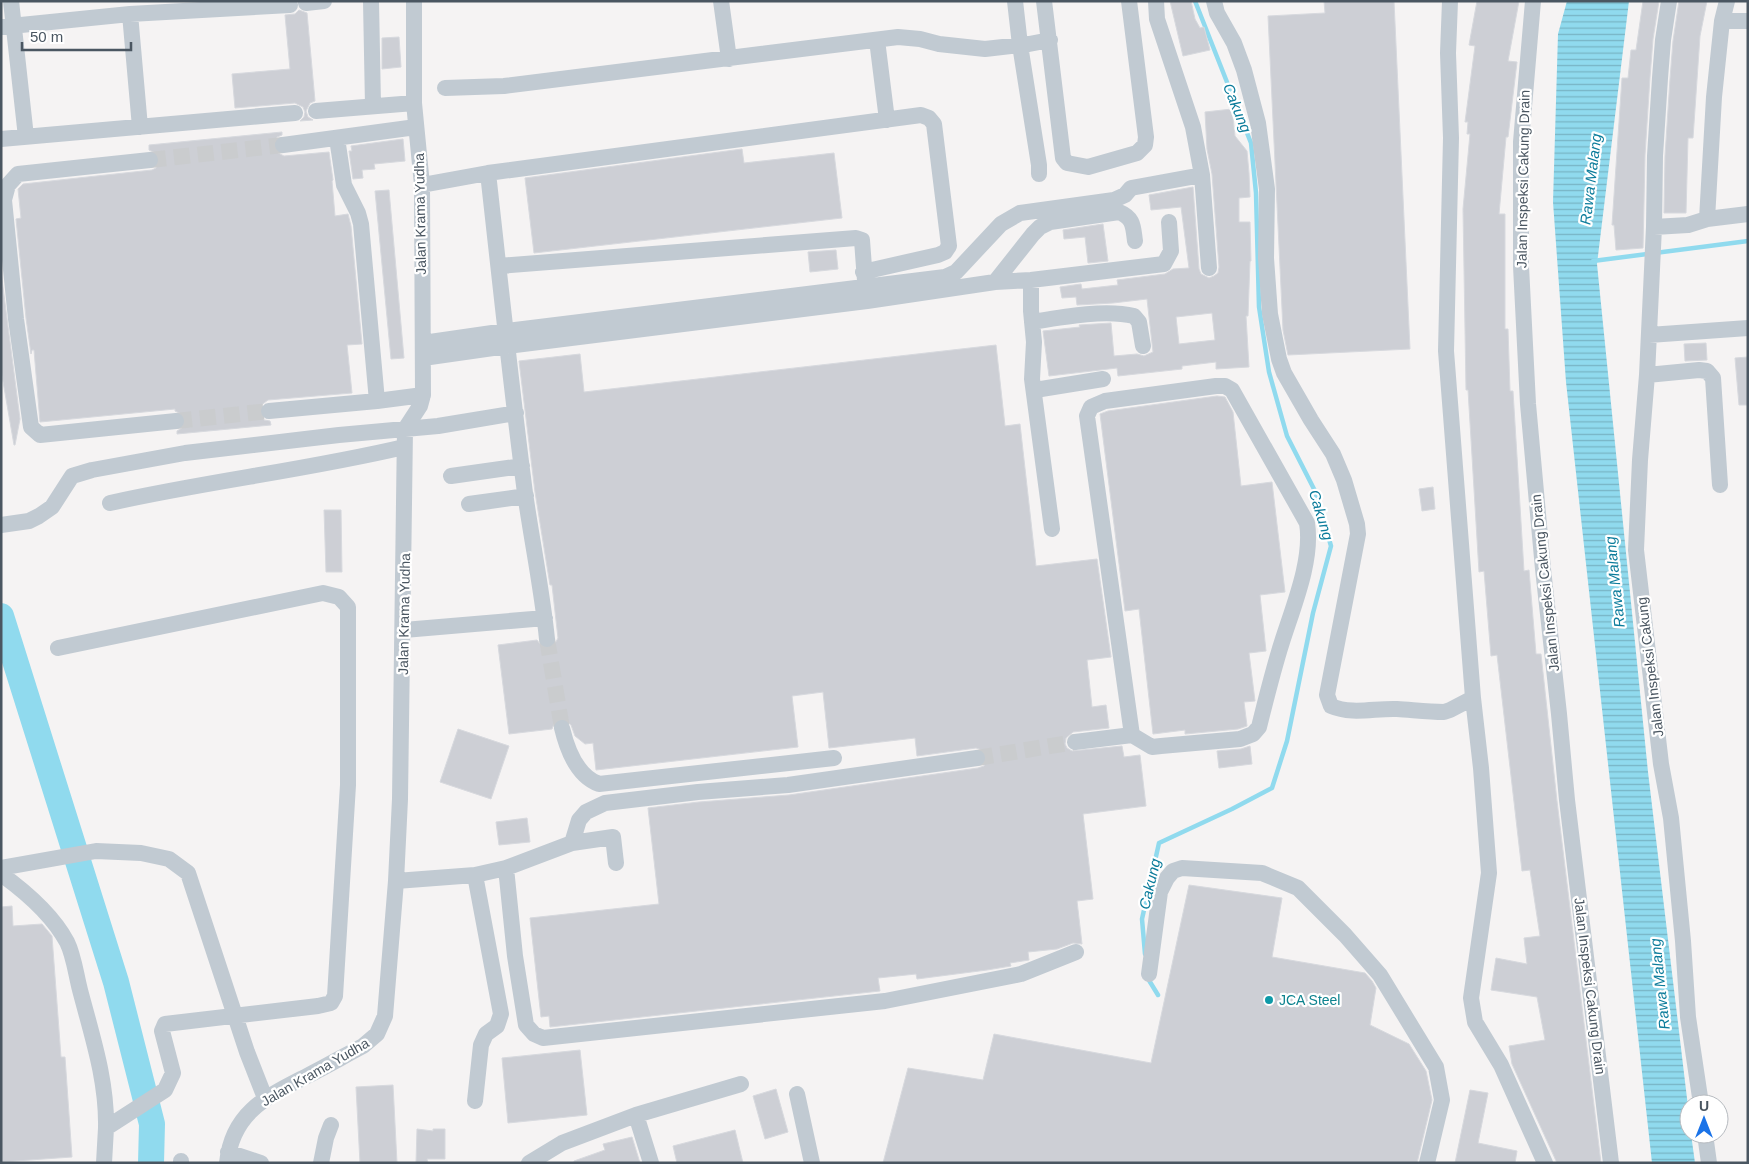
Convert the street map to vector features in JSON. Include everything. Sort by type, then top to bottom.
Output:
[{"type":"street","points":[[11,1],[8,26],[26,137]]},
{"type":"street","points":[[8,26],[130,14],[324,1]]},
{"type":"street","points":[[370,1],[373,106]]},
{"type":"street","name":"Jalan Krama Yudha","points":[[227,1157],[233,1135],[241,1122],[265,1098],[364,1046],[377,1034],[385,1016],[396,881],[400,799],[404,630],[402,588],[405,546],[405,429],[420,406],[423,395],[421,291],[422,185],[414,103],[414,1]]},
{"type":"street","points":[[721,1],[729,59]]},
{"type":"street","points":[[1015,1],[1039,174]]},
{"type":"street","points":[[1044,1],[1063,158],[1067,163],[1088,167],[1137,153],[1145,145],[1146,136],[1129,1]]},
{"type":"street","points":[[1156,1],[1157,19],[1191,118],[1202,176],[1209,268]]},
{"type":"street","points":[[1214,1],[1217,13],[1234,43],[1244,70],[1258,122],[1267,190],[1266,258],[1270,314],[1279,359],[1284,373],[1333,454],[1344,480],[1357,524],[1358,534],[1327,695],[1329,702],[1331,706],[1340,710],[1374,711],[1396,709],[1444,712],[1473,698]]},
{"type":"street","points":[[1450,1],[1448,53],[1451,138],[1446,351],[1473,698],[1481,768],[1489,874],[1471,998],[1475,1022],[1501,1065],[1545,1163]]},
{"type":"street","name":"Jalan Inspeksi Cakung Drain","points":[[1533,1],[1521,150],[1521,266],[1528,404],[1567,800],[1611,1163]]},
{"type":"street","points":[[1669,1],[1660,78],[1655,156],[1654,227],[1681,226],[1748,214]]},
{"type":"street","points":[[1708,220],[1714,97],[1722,21],[1727,1]]},
{"type":"street","points":[[130,14],[140,127]]},
{"type":"street","points":[[1722,21],[1748,21]]},
{"type":"street","points":[[445,88],[504,86],[898,38],[920,39],[939,44],[985,48],[1050,40]]},
{"type":"street","points":[[876,40],[887,120]]},
{"type":"street","points":[[316,111],[414,103]]},
{"type":"street","points":[[1,139],[294,113]]},
{"type":"street","points":[[422,185],[488,173],[921,115],[929,118],[934,124],[949,246],[946,252],[865,286]]},
{"type":"street","points":[[283,145],[416,127]]},
{"type":"street","points":[[337,138],[344,185],[358,213],[361,224],[377,402]]},
{"type":"street","points":[[150,160],[18,174],[8,185],[4,200],[16,319],[31,427],[40,435],[176,421]]},
{"type":"street","points":[[488,173],[506,338],[534,561],[547,639]]},
{"type":"street","points":[[423,350],[865,286],[945,277],[956,272],[1001,224],[1020,213],[1114,200],[1125,195],[1131,188],[1202,176]]},
{"type":"street","points":[[995,282],[1033,234],[1040,227],[1050,222],[1119,212],[1127,215],[1132,224],[1135,241]]},
{"type":"street","points":[[865,286],[1031,280],[1164,264],[1171,251],[1169,222]]},
{"type":"street","name":"Jalan Inspeksi Cakung","points":[[1654,227],[1648,375],[1640,460],[1636,550],[1661,764],[1671,818],[1688,1017],[1700,1094]]},
{"type":"street","points":[[499,266],[856,238],[862,240],[865,286]]},
{"type":"street","points":[[1031,280],[1032,379],[1052,529]]},
{"type":"street","points":[[1032,322],[1064,317],[1129,314],[1134,316],[1139,322],[1143,346]]},
{"type":"street","points":[[1649,335],[1748,328]]},
{"type":"street","points":[[1648,375],[1699,370],[1707,371],[1713,378],[1720,485]]},
{"type":"street","points":[[1034,390],[1104,379]]},
{"type":"street","points":[[1075,742],[1132,734],[1152,747],[1240,739],[1253,734],[1260,727],[1280,646],[1300,583],[1309,540],[1307,523],[1232,390],[1225,386],[1105,401],[1091,407],[1087,416],[1132,734]]},
{"type":"street","points":[[269,411],[377,402],[423,395]]},
{"type":"street","points":[[1,525],[29,521],[52,507],[72,476],[92,470],[186,453],[339,434],[438,426],[516,413]]},
{"type":"street","points":[[110,503],[404,447]]},
{"type":"street","points":[[451,476],[522,466]]},
{"type":"street","points":[[469,504],[526,496]]},
{"type":"street","points":[[58,648],[323,593],[339,597],[348,607],[348,784],[335,996],[331,1003],[318,1006],[165,1024],[162,1031],[173,1073],[165,1090],[106,1128]]},
{"type":"street","points":[[404,630],[545,618]]},
{"type":"street","points":[[562,728],[567,744],[581,772],[590,780],[599,784],[834,758]]},
{"type":"street","points":[[572,842],[578,820],[586,812],[605,803],[698,792],[788,785],[977,758]]},
{"type":"street","points":[[396,881],[475,875],[506,868],[572,842],[613,836],[616,863]]},
{"type":"street","points":[[1,868],[96,850],[141,853],[169,859],[188,874],[234,1016],[265,1098]]},
{"type":"street","points":[[506,868],[515,956],[526,1025],[534,1034],[544,1038],[884,1001],[1021,974],[1076,952]]},
{"type":"street","points":[[1149,974],[1160,892],[1173,871],[1182,868],[1262,873],[1298,888],[1345,935],[1380,975],[1436,1067],[1442,1100],[1427,1163]]},
{"type":"street","points":[[1,874],[48,914],[67,943],[100,1063],[106,1103],[104,1163]]},
{"type":"street","points":[[474,1101],[481,1045],[486,1034],[496,1026],[501,1014],[475,875]]},
{"type":"street","points":[[535,1162],[562,1143],[636,1116],[741,1084]]},
{"type":"street","points":[[797,1094],[812,1163]]},
{"type":"street","points":[[636,1116],[651,1163]]},
{"type":"street","points":[[321,1163],[331,1125]]},
{"type":"street","points":[[1706,1144],[1709,1163]]},
{"type":"street","points":[[227,1157],[261,1163]]},
{"type":"water","name":"Rawa Malang","points":[[1567,1],[1629,1],[1597,264],[1648,772],[1686,1094],[1679,1094],[1679,1144],[1692,1144],[1695,1163],[1652,1163],[1566,382],[1553,202],[1558,34]]},
{"type":"building","points":[[1170,1],[1191,1],[1195,19],[1200,28],[1204,27],[1210,50],[1183,56]]},
{"type":"building","points":[[1324,1],[1394,1],[1410,349],[1288,355],[1283,330],[1268,16],[1325,13]]},
{"type":"building","points":[[1477,1],[1519,1],[1508,61],[1517,62],[1508,137],[1506,137],[1499,214],[1505,214],[1505,329],[1508,329],[1510,391],[1513,391],[1524,571],[1529,570],[1536,654],[1541,654],[1601,1163],[1557,1163],[1512,1064],[1509,1046],[1545,1040],[1537,997],[1491,990],[1496,958],[1527,964],[1524,938],[1540,936],[1530,870],[1522,871],[1497,655],[1491,656],[1484,571],[1479,572],[1468,390],[1466,390],[1463,209],[1470,134],[1467,134],[1468,122],[1465,122],[1475,46],[1469,45]]},
{"type":"building","points":[[1643,1],[1659,1],[1650,77],[1645,155],[1643,248],[1616,250],[1614,225],[1612,225],[1622,78],[1628,78],[1631,50],[1636,50]]},
{"type":"building","points":[[1679,1],[1707,1],[1700,36],[1693,138],[1688,138],[1686,213],[1664,213],[1665,156],[1670,79]]},
{"type":"building","points":[[299,10],[307,13],[315,101],[310,103],[306,111],[308,117],[313,120],[300,121],[304,117],[305,112],[303,107],[295,103],[235,108],[232,74],[290,69],[285,15],[295,14]]},
{"type":"building","points":[[399,37],[401,67],[382,69],[382,38]]},
{"type":"building","points":[[1232,109],[1235,136],[1247,151],[1250,197],[1239,198],[1239,222],[1250,222],[1251,261],[1248,316],[1246,316],[1249,367],[1216,369],[1216,362],[1182,366],[1182,369],[1118,376],[1117,368],[1049,376],[1043,331],[1080,327],[1079,325],[1111,323],[1114,356],[1137,354],[1144,356],[1153,352],[1147,299],[1077,305],[1076,297],[1062,298],[1060,287],[1081,284],[1082,289],[1118,285],[1117,280],[1165,274],[1173,269],[1189,268],[1181,207],[1151,210],[1149,195],[1193,187],[1199,269],[1201,274],[1209,278],[1218,273],[1212,174],[1207,149],[1205,112]],"holes":[[[1212,313],[1215,340],[1179,344],[1176,317]]]},
{"type":"building","points":[[282,132],[282,135],[274,141],[273,146],[275,151],[284,156],[329,152],[335,216],[348,214],[351,226],[362,344],[347,345],[352,393],[268,400],[260,406],[259,412],[264,420],[270,421],[271,425],[177,434],[177,431],[185,426],[186,420],[184,415],[175,411],[175,409],[40,422],[34,350],[32,350],[31,354],[16,219],[21,218],[18,189],[23,184],[152,170],[156,168],[160,159],[158,154],[149,150],[149,145]]},
{"type":"building","points":[[403,139],[405,161],[374,164],[375,169],[362,170],[363,178],[353,179],[349,151],[352,151],[351,146]]},
{"type":"building","points":[[742,149],[744,163],[834,153],[842,218],[534,253],[525,178]]},
{"type":"building","points":[[389,190],[404,358],[391,359],[375,191]]},
{"type":"building","points":[[1103,224],[1108,261],[1088,263],[1085,237],[1064,239],[1063,230]]},
{"type":"building","points":[[836,250],[838,269],[810,272],[808,252]]},
{"type":"building","points":[[1,272],[20,419],[15,445],[1,370]]},
{"type":"building","points":[[1706,343],[1707,360],[1685,361],[1684,344]]},
{"type":"building","points":[[996,345],[1005,426],[1020,424],[1036,566],[1097,559],[1111,657],[1087,660],[1092,707],[1106,705],[1109,728],[1073,732],[1066,738],[1065,744],[1072,751],[1122,746],[1124,757],[1140,755],[1146,806],[1083,814],[1093,899],[1077,901],[1082,944],[1073,943],[1057,949],[1028,952],[1029,960],[1010,963],[1011,966],[987,970],[917,979],[916,974],[878,978],[880,991],[550,1027],[549,1016],[541,1017],[530,918],[659,904],[648,808],[789,795],[978,768],[984,766],[987,757],[985,751],[976,748],[917,756],[915,738],[829,748],[823,692],[792,696],[798,747],[596,770],[593,743],[585,744],[575,736],[571,725],[565,719],[560,718],[555,721],[552,729],[509,734],[498,645],[537,640],[543,648],[549,649],[553,647],[558,638],[552,585],[550,585],[535,492],[519,361],[580,354],[584,392]]},
{"type":"building","points":[[1748,357],[1748,405],[1739,405],[1735,358]]},
{"type":"building","points":[[1217,396],[1225,397],[1233,412],[1241,486],[1272,482],[1285,592],[1260,595],[1266,651],[1249,653],[1255,701],[1244,702],[1247,726],[1238,729],[1185,734],[1185,730],[1153,734],[1139,609],[1125,611],[1100,414],[1108,411]]},
{"type":"building","points":[[1433,487],[1435,509],[1422,511],[1419,489]]},
{"type":"building","points":[[324,510],[341,510],[342,572],[326,572]]},
{"type":"building","points":[[458,729],[509,746],[491,799],[440,782]]},
{"type":"building","points":[[1250,746],[1252,764],[1219,768],[1217,751],[1241,749]]},
{"type":"building","points":[[527,818],[530,842],[499,845],[496,822]]},
{"type":"building","name":"JCA Steel","points":[[1189,885],[1282,898],[1272,957],[1365,973],[1372,981],[1376,988],[1370,1025],[1409,1044],[1426,1071],[1432,1100],[1417,1163],[883,1163],[908,1068],[983,1080],[994,1034],[1151,1063]]},
{"type":"building","points":[[12,906],[13,926],[42,924],[52,936],[61,1057],[65,1057],[72,1157],[1,1162],[1,907]]},
{"type":"building","points":[[580,1050],[587,1115],[508,1123],[502,1058]]},
{"type":"building","points":[[393,1085],[397,1163],[360,1163],[356,1087]]},
{"type":"building","points":[[776,1089],[788,1132],[765,1139],[753,1096]]},
{"type":"building","points":[[1470,1090],[1488,1093],[1478,1143],[1517,1151],[1515,1163],[1455,1163]]},
{"type":"building","points":[[417,1129],[433,1131],[433,1129],[445,1129],[445,1159],[427,1159],[428,1163],[416,1163]]},
{"type":"building","points":[[735,1130],[743,1163],[677,1163],[673,1146]]},
{"type":"building","points":[[632,1137],[640,1163],[574,1163],[574,1161],[605,1150],[603,1144]]},
{"type":"waterway","name":"Cakung","points":[[1145,954],[1142,919],[1159,843],[1272,788],[1287,741],[1313,613],[1331,546],[1315,491],[1287,436],[1269,372],[1259,307],[1256,193],[1251,143],[1195,1]]},
{"type":"waterway","points":[[1593,261],[1748,241]]},
{"type":"waterway","points":[[1,616],[116,982],[152,1124],[151,1163]]},
{"type":"waterway","name":"Cakung","points":[[1147,977],[1158,995]]},
{"type":"tunnel","points":[[150,160],[283,145]]},
{"type":"tunnel","points":[[176,421],[269,411]]},
{"type":"tunnel","points":[[547,639],[562,728]]},
{"type":"tunnel","points":[[977,758],[1075,742]]},
{"type":"place","name":"JCA Steel","points":[[1269,1000]]}]
